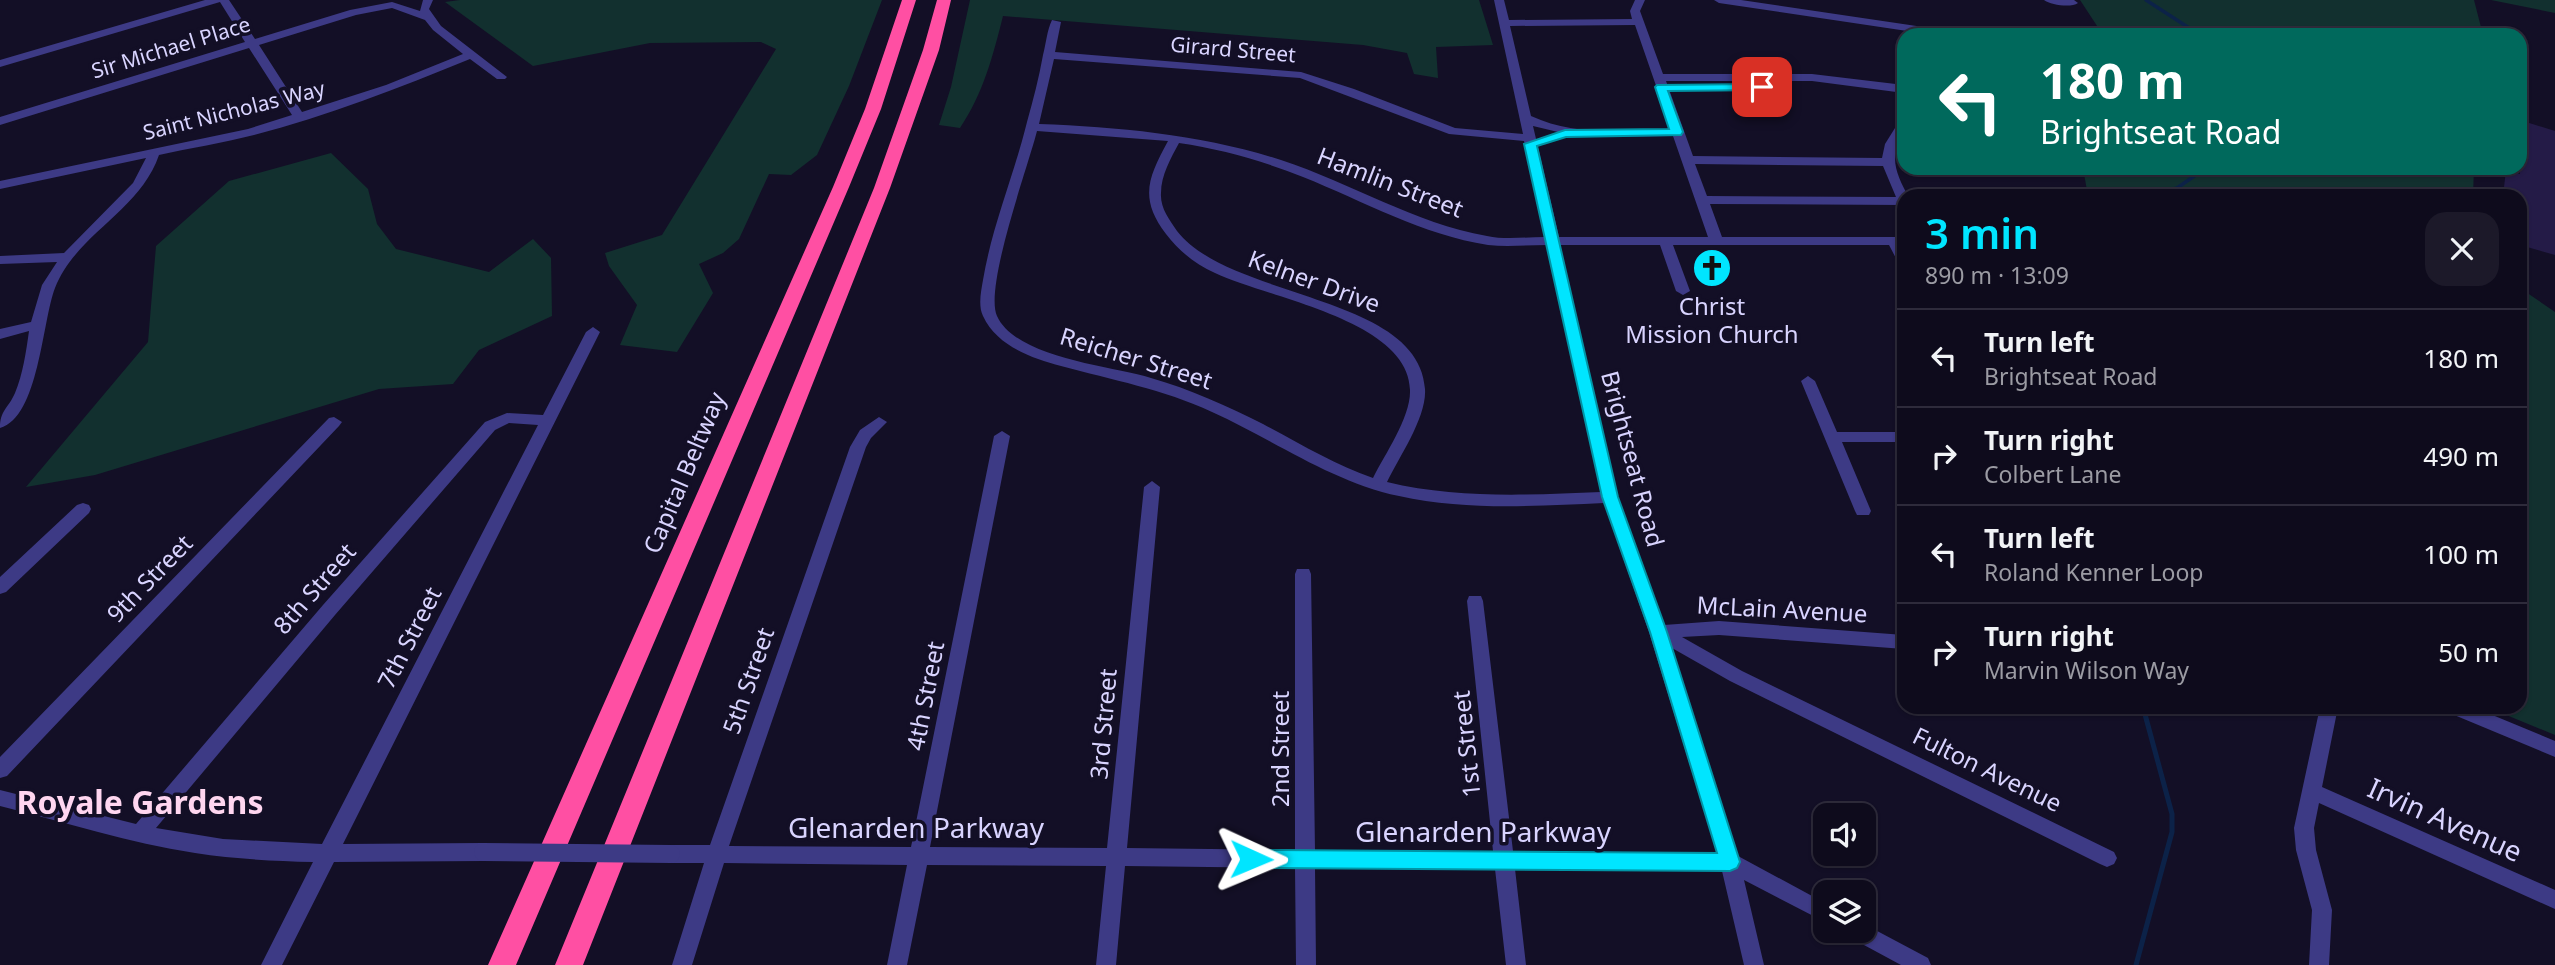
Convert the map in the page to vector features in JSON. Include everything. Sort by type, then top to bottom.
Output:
[{"type":"highway","name":"Capital Beltway","points":[[502,965],[841,187],[873,109],[909,0]]},
{"type":"highway","points":[[569,965],[886,177],[944,4]]},
{"type":"street","points":[[0,64],[217,0]]},
{"type":"street","points":[[224,0],[300,118]]},
{"type":"street","name":"Sir Michael Place","points":[[354,12],[370,0]]},
{"type":"street","points":[[377,0],[429,18]]},
{"type":"street","points":[[426,0],[425,9],[437,28],[501,77]]},
{"type":"street","name":"Sir Michael Place","points":[[0,121],[354,12],[426,0]]},
{"type":"street","points":[[1640,0],[1637,3],[1638,19],[1716,240]]},
{"type":"street","points":[[1720,0],[1910,28]]},
{"type":"street","points":[[2049,0],[2073,3]]},
{"type":"street","points":[[1502,13],[1638,19]]},
{"type":"street","name":"Brightseat Road","points":[[1502,13],[1610,497],[1658,632],[1730,862],[1754,965]]},
{"type":"street","name":"Reicher Street","points":[[1056,22],[1032,127],[987,285],[989,314],[998,329],[1014,343],[1036,352],[1149,382],[1210,404],[1331,467],[1377,486],[1466,500],[1610,497]]},
{"type":"street","name":"Saint Nicholas Way","points":[[0,186],[300,118],[390,87],[472,54]]},
{"type":"street","name":"Girard Street","points":[[1049,55],[1301,75],[1453,131],[1529,141]]},
{"type":"street","points":[[1659,82],[1816,77],[1873,82],[1897,87]]},
{"type":"street","points":[[1659,82],[1827,88],[1897,99]]},
{"type":"street","points":[[1525,118],[1539,126],[1565,133]]},
{"type":"street","name":"Hamlin Street","points":[[1032,127],[1175,139],[1276,163],[1453,233],[1490,241],[1897,241]]},
{"type":"street","points":[[1529,141],[1565,133],[1677,132]]},
{"type":"street","points":[[1897,133],[1886,162],[1898,189]]},
{"type":"street","name":"Kelner Drive","points":[[1175,139],[1160,169],[1154,192],[1156,206],[1164,225],[1187,250],[1223,272],[1367,324],[1391,337],[1409,356],[1417,377],[1417,400],[1413,414],[1377,486]]},
{"type":"street","points":[[0,423],[13,413],[30,378],[36,325],[49,285],[66,257],[145,178],[154,152]]},
{"type":"street","points":[[1687,160],[1886,162]]},
{"type":"street","points":[[1702,200],[1897,201]]},
{"type":"street","points":[[1665,240],[1683,291]]},
{"type":"street","points":[[0,260],[66,257]]},
{"type":"street","points":[[0,334],[36,325]]},
{"type":"street","name":"7th Street","points":[[271,965],[593,332]]},
{"type":"street","points":[[1808,381],[1864,511]]},
{"type":"street","name":"8th Street","points":[[141,832],[328,610],[490,426],[507,418],[547,420]]},
{"type":"street","name":"9th Street","points":[[0,771],[334,422]]},
{"type":"street","name":"5th Street","points":[[682,965],[716,855],[858,447],[865,434],[879,422]]},
{"type":"street","name":"4th Street","points":[[897,965],[1002,436]]},
{"type":"street","points":[[1832,437],[1897,437]]},
{"type":"street","name":"3rd Street","points":[[1106,965],[1152,487]]},
{"type":"street","points":[[0,587],[83,509]]},
{"type":"street","name":"2nd Street","points":[[1303,574],[1306,965]]},
{"type":"street","name":"1st Street","points":[[1475,601],[1516,965]]},
{"type":"street","name":"McLain Avenue","points":[[1658,632],[1719,628],[1897,641]]},
{"type":"street","name":"Fulton Avenue","points":[[1658,632],[1736,676],[2107,858]]},
{"type":"street","points":[[2323,963],[2322,910],[2304,838],[2328,714]]},
{"type":"street","points":[[2469,714],[2555,749]]},
{"type":"street","name":"Irvin Avenue","points":[[2312,791],[2555,900]]},
{"type":"street","name":"Glenarden Parkway","points":[[0,798],[141,832],[223,848],[330,852],[1730,862],[1813,907]]},
{"type":"street","points":[[1876,941],[1921,965]]},
{"type":"green space","points":[[882,0],[849,86],[817,155],[791,175],[769,174],[739,239],[723,253],[699,264],[713,293],[677,352],[620,345],[637,305],[609,266],[605,253],[662,235],[776,49],[761,42],[650,43],[533,66],[445,2]]},
{"type":"green space","points":[[970,0],[1479,0],[1493,45],[1436,47],[1438,78],[1414,74],[1407,53],[1363,45],[1003,16],[986,74],[968,115],[960,128],[939,125],[951,87]]},
{"type":"green space","points":[[2080,0],[2474,0],[2481,28],[2098,28]]},
{"type":"green space","points":[[2491,0],[2555,0],[2555,13]]},
{"type":"green space","points":[[331,153],[368,189],[377,224],[396,249],[489,272],[533,239],[551,258],[552,316],[479,350],[453,384],[379,389],[95,475],[26,487],[148,342],[156,246],[229,181]]},
{"type":"green space","points":[[2084,175],[2474,175],[2473,189],[2087,189]]},
{"type":"green space","points":[[2527,293],[2555,312],[2555,735],[2504,714],[2527,714]]},
{"type":"building","points":[[2527,122],[2555,131],[2555,255],[2527,247],[2527,189],[2504,189],[2505,175],[2527,175]]},
{"type":"waterway","points":[[2146,0],[2189,28]]},
{"type":"waterway","points":[[2174,189],[2196,175]]},
{"type":"waterway","points":[[2136,965],[2172,832],[2172,814],[2145,714]]},
{"type":"place","name":"Christ Mission Church","points":[[1712,268]]},
{"type":"district","name":"Royale Gardens","points":[[140,803]]},
{"type":"route","points":[[1251,859],[1730,862],[1658,632],[1610,497],[1530,144],[1565,133],[1677,132],[1661,87],[1762,87]]}]
